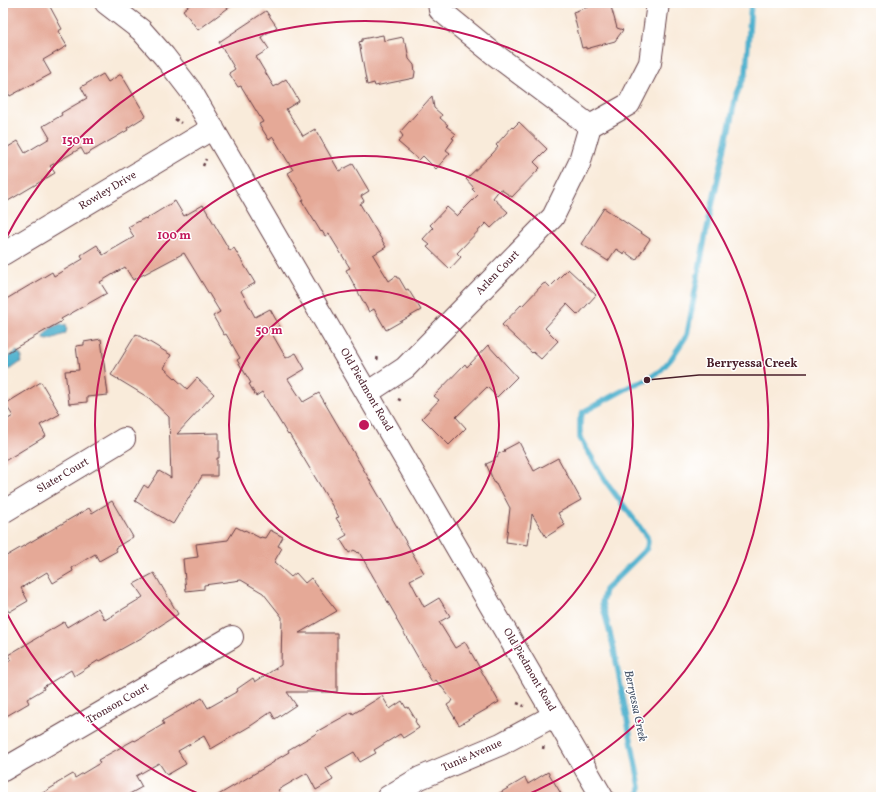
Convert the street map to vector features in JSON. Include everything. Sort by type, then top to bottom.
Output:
[{"type":"street","name":"Old Piedmont Road","points":[[106,3],[141,30],[164,56],[191,91],[602,797]]},
{"type":"street","points":[[439,3],[440,10],[494,54],[590,126],[629,104],[650,62],[658,3]]},
{"type":"street","name":"Arlen Court","points":[[367,393],[405,368],[553,217],[579,164],[590,126]]},
{"type":"street","name":"Rowley Drive","points":[[3,254],[213,128]]},
{"type":"street","name":"Slater Court","points":[[3,512],[124,440]]},
{"type":"street","name":"Tronson Court","points":[[3,770],[232,637]]},
{"type":"street","name":"Tunis Avenue","points":[[388,797],[420,778],[501,744],[555,715]]},
{"type":"path","points":[[175,119],[181,123]]},
{"type":"path","points":[[203,166],[206,159]]},
{"type":"path","points":[[377,360],[378,356]]},
{"type":"path","points":[[398,399],[402,401]]},
{"type":"path","points":[[517,704],[524,706]]},
{"type":"path","points":[[543,750],[544,744]]},
{"type":"water","points":[[61,324],[66,324],[67,329],[65,334],[48,340],[44,339],[44,336],[50,329]]},
{"type":"water","points":[[17,351],[22,357],[21,362],[11,369],[3,370],[3,361]]},
{"type":"building","points":[[3,3],[48,3],[62,29],[58,31],[67,46],[43,60],[51,74],[10,96],[3,84]]},
{"type":"building","points":[[192,3],[235,3],[198,30],[183,10]]},
{"type":"building","points":[[587,3],[610,3],[617,28],[623,30],[615,41],[586,49],[586,47],[582,48],[573,12],[588,7]]},
{"type":"building","points":[[266,11],[277,27],[261,37],[269,49],[256,57],[274,87],[286,79],[299,101],[286,109],[303,136],[315,129],[339,171],[353,164],[369,191],[361,196],[364,201],[360,204],[386,247],[373,255],[389,281],[396,276],[399,278],[421,310],[386,330],[374,309],[369,312],[346,270],[350,268],[329,234],[325,236],[322,231],[321,232],[302,201],[304,200],[288,173],[293,170],[273,137],[269,140],[259,124],[263,122],[241,86],[238,87],[229,73],[235,69],[219,42]]},
{"type":"building","points":[[383,35],[384,41],[403,37],[404,43],[406,43],[409,59],[414,65],[414,78],[375,86],[374,83],[367,85],[359,42],[362,41],[362,39]]},
{"type":"building","points":[[103,74],[108,82],[121,74],[146,116],[127,128],[128,130],[85,155],[81,148],[50,166],[55,173],[3,204],[3,150],[18,141],[25,153],[50,138],[43,126],[62,115],[61,113],[87,98],[81,87]]},
{"type":"building","points":[[432,96],[434,108],[442,115],[440,118],[448,125],[446,126],[456,134],[452,138],[454,139],[446,150],[450,153],[436,169],[423,156],[419,160],[398,142],[403,136],[400,132]]},
{"type":"building","points":[[519,122],[547,149],[534,162],[540,168],[512,197],[500,189],[493,198],[508,212],[491,228],[486,223],[457,253],[461,257],[450,269],[427,247],[430,245],[423,239],[433,228],[430,225],[447,207],[457,216],[478,195],[466,179],[493,153],[498,147],[496,145],[512,127],[513,128]]},
{"type":"building","points":[[175,201],[184,216],[203,205],[230,251],[234,248],[255,283],[241,291],[255,317],[270,309],[280,327],[271,332],[286,358],[296,353],[305,369],[288,379],[303,402],[319,393],[424,573],[410,580],[424,607],[439,598],[450,616],[439,622],[455,648],[465,642],[499,702],[459,725],[447,705],[453,701],[436,680],[432,682],[359,552],[358,553],[354,550],[349,553],[340,539],[347,535],[336,518],[339,517],[289,434],[288,435],[262,392],[256,396],[249,384],[251,383],[237,360],[240,358],[226,334],[224,335],[213,316],[220,312],[184,253],[133,280],[125,267],[100,282],[107,293],[61,319],[62,321],[3,355],[3,301],[52,272],[54,276],[83,259],[81,255],[97,245],[103,255],[134,237],[128,227],[145,218],[146,219]]},
{"type":"building","points":[[604,208],[650,239],[636,260],[625,252],[624,254],[616,249],[608,261],[581,244]]},
{"type":"building","points":[[568,269],[596,295],[578,315],[567,304],[545,328],[558,341],[541,359],[533,352],[532,353],[502,325],[543,284],[546,283],[550,287]]},
{"type":"building","points":[[136,334],[171,355],[164,368],[187,389],[197,378],[214,394],[177,434],[219,433],[217,476],[202,476],[173,524],[135,501],[144,485],[148,488],[159,471],[171,478],[169,417],[149,398],[111,375]]},
{"type":"building","points":[[101,339],[108,395],[87,397],[87,402],[69,404],[65,371],[79,370],[76,346],[84,345],[84,342]]},
{"type":"building","points":[[488,345],[517,377],[497,397],[487,387],[456,417],[466,428],[449,445],[422,418],[439,400],[434,396],[465,364],[467,367]]},
{"type":"building","points":[[41,382],[60,414],[40,425],[46,436],[3,462],[3,422],[13,416],[5,404]]},
{"type":"building","points":[[519,442],[534,471],[558,458],[581,500],[558,513],[565,525],[546,537],[532,514],[528,545],[506,542],[510,508],[501,491],[500,492],[495,484],[486,464],[495,460],[494,458],[498,456],[498,454],[505,451],[504,450]]},
{"type":"building","points":[[112,501],[133,537],[115,548],[117,551],[99,561],[95,554],[72,568],[73,571],[53,583],[47,572],[21,588],[28,601],[9,612],[3,603],[3,558],[89,508],[92,513]]},
{"type":"building","points":[[236,527],[260,538],[265,538],[270,530],[283,537],[278,546],[282,548],[274,562],[291,577],[296,573],[305,583],[311,578],[337,611],[299,633],[337,633],[337,692],[287,692],[296,705],[275,719],[271,712],[211,749],[204,736],[178,751],[186,764],[167,775],[159,763],[136,776],[142,787],[124,797],[36,797],[73,774],[75,778],[100,763],[98,760],[164,724],[162,721],[202,698],[208,708],[238,691],[237,689],[253,678],[255,682],[281,665],[282,617],[263,593],[241,580],[204,585],[204,589],[186,591],[183,559],[198,557],[196,544],[228,540]]},
{"type":"building","points":[[154,573],[178,614],[143,637],[100,661],[99,660],[74,676],[71,670],[43,687],[44,689],[27,699],[29,703],[3,718],[3,665],[11,660],[8,655],[64,622],[67,627],[98,608],[105,620],[143,597],[134,584]]},
{"type":"building","points":[[382,696],[390,709],[402,701],[406,708],[408,707],[419,728],[403,738],[400,734],[374,750],[376,753],[360,762],[354,752],[326,768],[333,780],[316,790],[307,773],[278,790],[283,797],[215,797],[274,762],[289,752],[288,750],[317,733],[316,732],[352,712],[353,714]]},
{"type":"building","points":[[548,772],[563,797],[493,797],[525,778],[528,784]]},
{"type":"waterway","name":"Berryessa Creek","points":[[639,797],[640,787],[613,645],[602,603],[605,590],[647,548],[648,541],[647,537],[607,483],[580,438],[580,420],[583,412],[633,385],[647,380],[661,370],[671,359],[687,335],[705,238],[736,96],[746,73],[751,3]]},
{"type":"place","name":"Berryessa Creek","points":[[647,380]]}]
